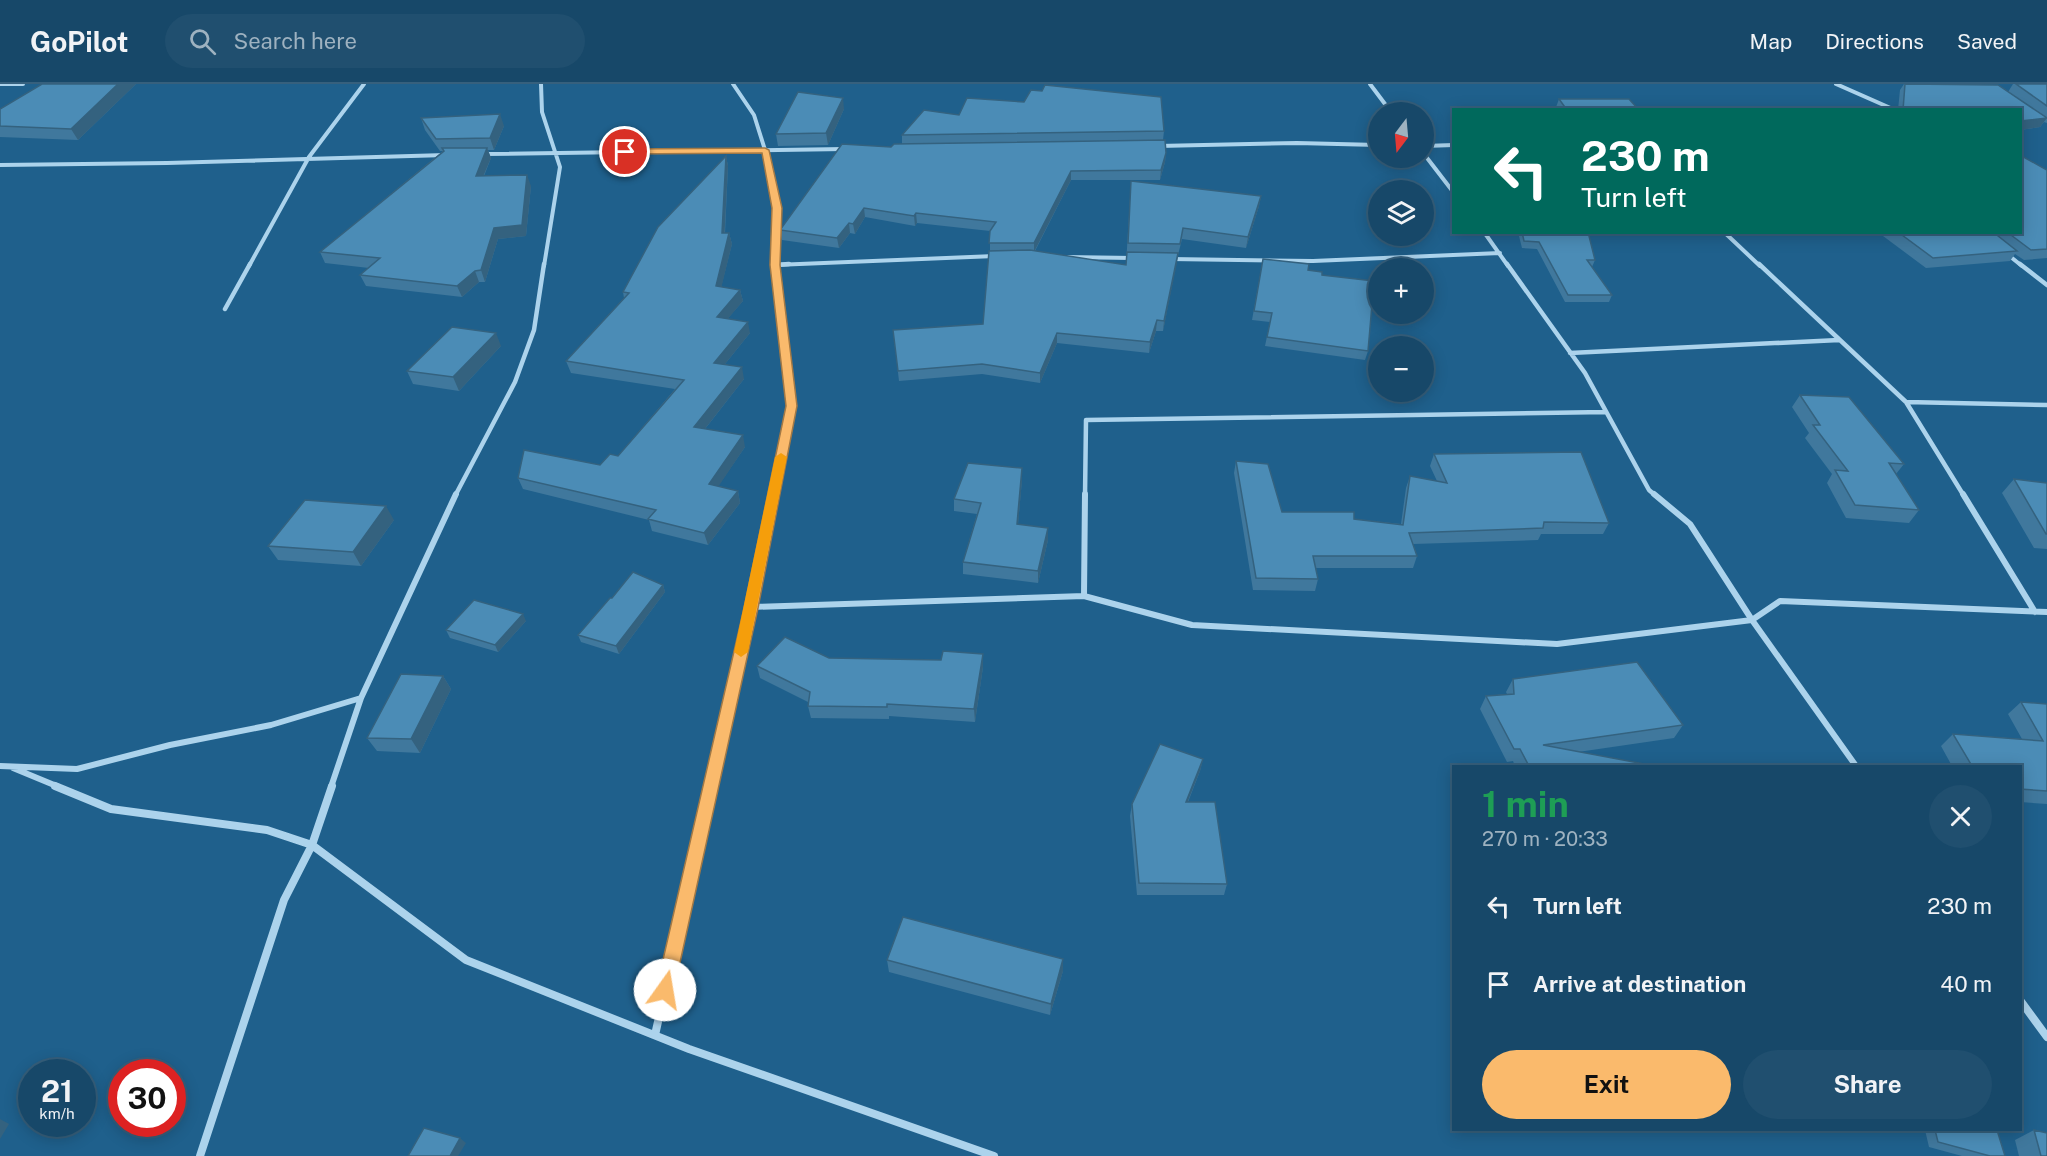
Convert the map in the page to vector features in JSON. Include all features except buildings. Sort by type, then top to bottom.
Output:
[{"type":"street","points":[[0,84],[23,84]]},
{"type":"street","points":[[225,309],[309,157],[364,84]]},
{"type":"street","points":[[200,1156],[284,900],[312,845],[361,698],[466,473],[515,382],[534,330],[560,167],[543,112],[541,84]]},
{"type":"street","points":[[655,1035],[751,608],[792,406],[775,265],[777,208],[765,150],[754,115],[733,84]]},
{"type":"street","points":[[1370,84],[1384,102]]},
{"type":"street","points":[[1836,84],[1890,108]]},
{"type":"street","points":[[1156,146],[1297,143],[1368,145]]},
{"type":"street","points":[[1434,146],[1452,145]]},
{"type":"street","points":[[473,154],[849,149]]},
{"type":"street","points":[[0,165],[140,165],[309,157],[450,155]]},
{"type":"street","points":[[1434,167],[1452,190]]},
{"type":"street","points":[[1486,234],[1585,373],[1649,490],[1690,524],[1752,620],[1855,765]]},
{"type":"street","points":[[1726,234],[1906,402],[2035,612]]},
{"type":"street","points":[[2004,252],[2047,285]]},
{"type":"street","points":[[1159,258],[1312,261],[1500,253]]},
{"type":"street","points":[[775,265],[1005,256]]},
{"type":"street","points":[[1064,257],[1135,258]]},
{"type":"street","points":[[1570,353],[1839,340]]},
{"type":"street","points":[[1906,402],[2047,405]]},
{"type":"street","points":[[1084,596],[1086,420],[1606,412]]},
{"type":"street","points":[[751,608],[1084,596],[1192,626],[1557,644],[1752,620],[1780,601],[2047,612]]},
{"type":"street","points":[[0,766],[77,769],[170,746],[271,725],[361,698]]},
{"type":"street","points":[[13,768],[111,809],[267,830],[312,845],[465,960],[689,1049],[994,1156]]},
{"type":"street","points":[[2022,1003],[2047,1037]]},
{"type":"slow traffic","points":[[741,652],[781,457]]},
{"type":"route","points":[[625,152],[765,150],[777,208],[775,265],[792,406],[751,608],[665,990]]}]
